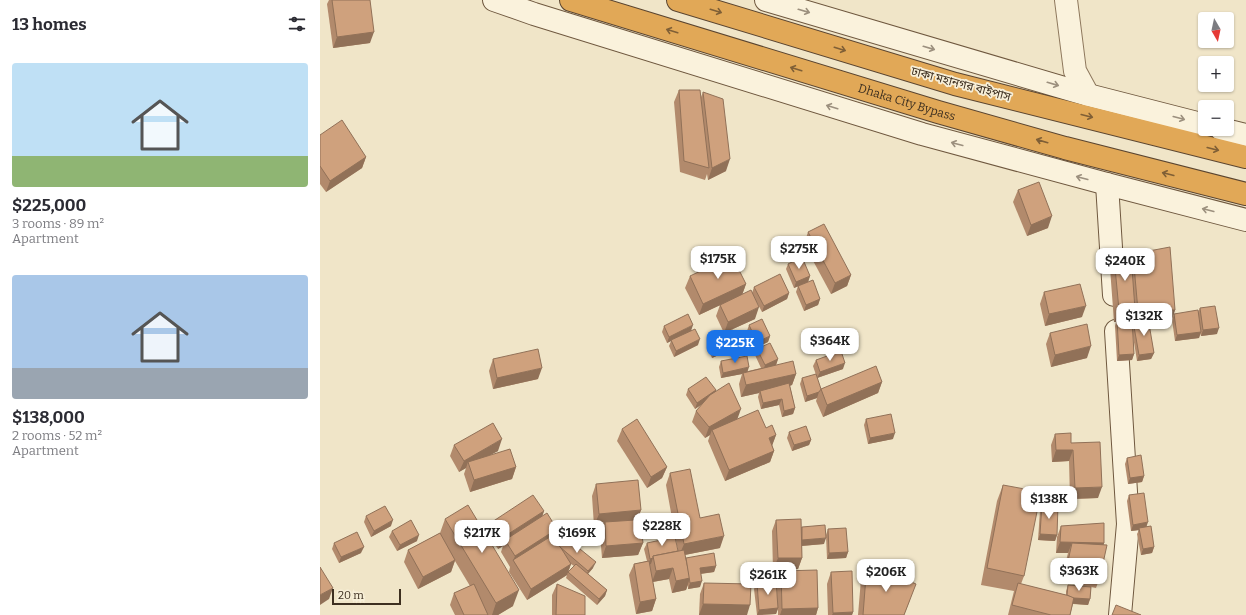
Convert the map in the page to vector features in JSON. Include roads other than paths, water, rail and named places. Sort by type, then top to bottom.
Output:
[{"type":"highway","name":"Dhaka City Bypass","points":[[572,0],[938,112],[1065,148],[1246,194]]},
{"type":"highway","name":"ঢাকা মহানগর বাইপাস","points":[[678,0],[955,84],[1246,158]]},
{"type":"main road","points":[[494,0],[534,14],[922,134],[1246,220]]},
{"type":"main road","points":[[766,0],[1088,95],[1198,123]]},
{"type":"main road","points":[[1066,0],[1075,71],[1088,95]]},
{"type":"main road","points":[[1234,133],[1246,136]]},
{"type":"main road","points":[[1107,184],[1128,524],[1120,615]]}]
